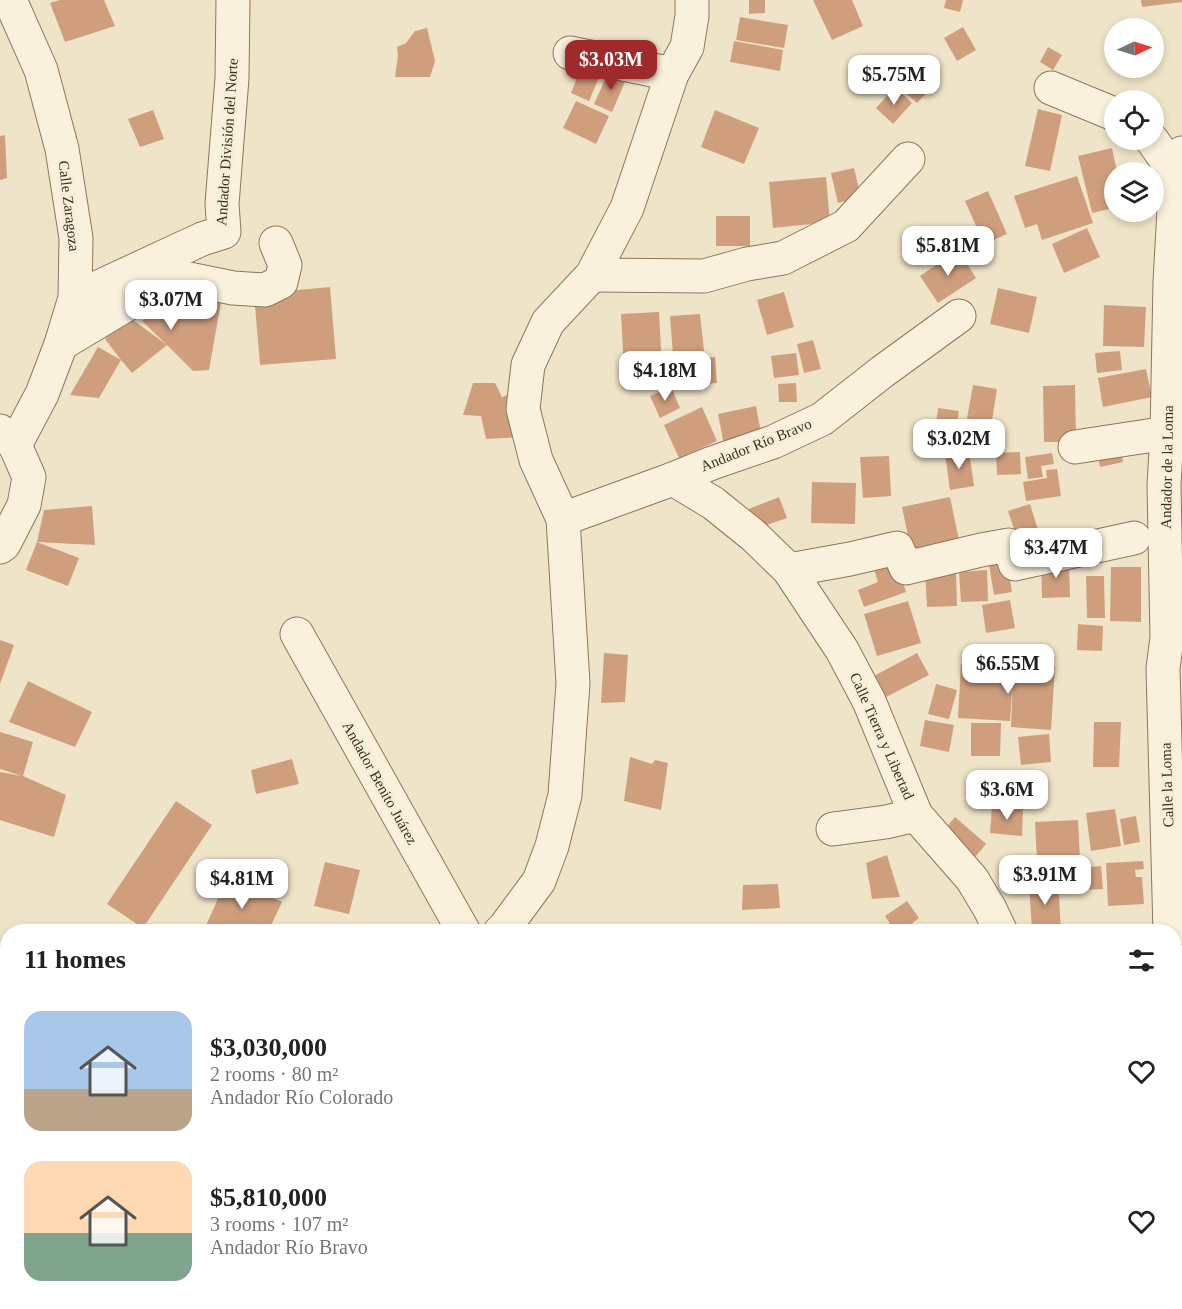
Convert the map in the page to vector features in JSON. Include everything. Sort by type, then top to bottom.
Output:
[{"type":"street","name":"Calle Zaragoza","points":[[8,438],[42,394],[61,344],[75,298],[76,238],[62,149],[41,70],[10,0]]},
{"type":"street","name":"Andador División del Norte","points":[[75,298],[202,239],[224,232],[222,204],[232,78],[233,0]]},
{"type":"street","points":[[514,924],[539,881],[552,846],[565,795],[573,682],[563,519],[536,460],[523,409],[528,364],[548,322],[592,275],[627,208],[672,74],[687,47],[692,0]]},
{"type":"street","points":[[570,53],[672,74]]},
{"type":"street","points":[[1052,88],[1104,110]]},
{"type":"street","points":[[1163,150],[1179,164]]},
{"type":"street","points":[[592,275],[704,276],[747,264],[783,258],[846,226],[908,159]]},
{"type":"street","name":"Andador de la Loma","points":[[1175,637],[1164,485],[1170,282],[1179,164]]},
{"type":"street","points":[[61,344],[174,276],[233,288],[265,290],[281,282],[285,265],[276,243]]},
{"type":"street","name":"Andador Río Bravo","points":[[563,519],[773,442],[822,419],[959,316]]},
{"type":"street","points":[[1076,447],[1167,433]]},
{"type":"street","points":[[0,547],[4,544],[24,505],[29,477],[8,438]]},
{"type":"street","name":"Calle Tierra y Libertad","points":[[673,479],[712,503],[754,536],[789,570],[842,650],[869,701],[916,815],[972,879],[997,924]]},
{"type":"street","points":[[789,570],[897,548],[906,568],[1009,545],[1016,564],[1134,538]]},
{"type":"street","name":"Andador Benito Juárez","points":[[297,634],[460,924]]},
{"type":"street","name":"Calle la Loma","points":[[1171,924],[1175,862],[1163,668],[1175,637]]},
{"type":"street","points":[[833,829],[886,822],[916,815]]},
{"type":"building","points":[[60,0],[104,0],[115,26],[65,42],[50,3]]},
{"type":"building","points":[[749,0],[765,0],[765,13],[749,14]]},
{"type":"building","points":[[813,0],[852,0],[863,26],[832,40]]},
{"type":"building","points":[[946,0],[963,0],[960,12],[944,8]]},
{"type":"building","points":[[1141,0],[1182,0],[1182,2],[1142,7]]},
{"type":"building","points":[[740,17],[788,25],[784,48],[736,40]]},
{"type":"building","points":[[963,27],[976,50],[957,61],[944,38]]},
{"type":"building","points":[[427,28],[435,61],[430,77],[395,77],[397,47],[406,43],[415,31]]},
{"type":"building","points":[[734,41],[783,50],[780,71],[730,62]]},
{"type":"building","points":[[1048,47],[1062,55],[1053,70],[1040,62]]},
{"type":"building","points":[[584,60],[603,68],[589,101],[571,93]]},
{"type":"building","points":[[610,69],[627,77],[612,112],[594,104]]},
{"type":"building","points":[[916,71],[933,86],[917,103],[900,88]]},
{"type":"building","points":[[895,87],[912,103],[893,124],[876,108]]},
{"type":"building","points":[[576,101],[609,116],[596,144],[563,128]]},
{"type":"building","points":[[1038,109],[1062,115],[1050,171],[1025,166]]},
{"type":"building","points":[[153,110],[164,139],[140,147],[128,119]]},
{"type":"building","points":[[715,110],[759,128],[744,164],[701,147]]},
{"type":"building","points":[[5,135],[7,178],[0,180],[0,136]]},
{"type":"building","points":[[1112,150],[1115,162],[1104,162],[1104,210],[1092,213],[1078,156]]},
{"type":"building","points":[[854,168],[861,197],[838,203],[831,173]]},
{"type":"building","points":[[1077,176],[1093,223],[1042,240],[1037,224],[1025,228],[1014,196]]},
{"type":"building","points":[[826,177],[830,222],[773,228],[769,182]]},
{"type":"building","points":[[988,191],[1007,234],[984,244],[965,201]]},
{"type":"building","points":[[716,216],[750,216],[750,246],[716,246]]},
{"type":"building","points":[[1087,228],[1100,257],[1064,273],[1052,244]]},
{"type":"building","points":[[958,250],[976,278],[938,303],[920,276]]},
{"type":"building","points":[[330,287],[336,359],[260,365],[254,294]]},
{"type":"building","points":[[174,288],[222,297],[209,370],[193,371],[142,321]]},
{"type":"building","points":[[998,288],[1037,297],[1029,333],[990,324]]},
{"type":"building","points":[[784,292],[794,327],[767,335],[757,300]]},
{"type":"building","points":[[1104,305],[1146,307],[1144,347],[1103,346]]},
{"type":"building","points":[[659,312],[662,366],[624,368],[621,314]]},
{"type":"building","points":[[125,314],[167,345],[132,373],[105,339]]},
{"type":"building","points":[[700,314],[704,351],[673,354],[670,316]]},
{"type":"building","points":[[813,340],[821,369],[804,373],[797,344]]},
{"type":"building","points":[[98,347],[121,360],[99,398],[70,395]]},
{"type":"building","points":[[1120,351],[1122,370],[1097,373],[1095,353]]},
{"type":"building","points":[[796,353],[799,375],[774,378],[771,356]]},
{"type":"building","points":[[715,357],[717,383],[676,386],[674,359]]},
{"type":"building","points":[[1146,369],[1152,397],[1103,407],[1098,378]]},
{"type":"building","points":[[473,383],[495,383],[502,397],[520,391],[522,437],[486,439],[481,416],[463,415]]},
{"type":"building","points":[[796,383],[797,402],[779,402],[778,384]]},
{"type":"building","points":[[973,385],[997,389],[988,446],[963,441]]},
{"type":"building","points":[[1075,385],[1076,442],[1044,442],[1043,386]]},
{"type":"building","points":[[671,387],[680,408],[660,418],[650,396]]},
{"type":"building","points":[[756,406],[762,438],[724,445],[718,414]]},
{"type":"building","points":[[702,407],[717,441],[679,458],[664,425]]},
{"type":"building","points":[[938,408],[959,411],[955,434],[935,431]]},
{"type":"building","points":[[1121,449],[1123,462],[1100,467],[1097,453]]},
{"type":"building","points":[[969,451],[974,486],[950,490],[945,454]]},
{"type":"building","points":[[1020,452],[1021,474],[997,475],[996,453]]},
{"type":"building","points":[[1052,453],[1054,464],[1041,466],[1043,477],[1028,479],[1025,457]]},
{"type":"building","points":[[889,456],[891,496],[863,498],[860,457]]},
{"type":"building","points":[[1057,469],[1061,496],[1026,501],[1023,482],[1047,478],[1046,470]]},
{"type":"building","points":[[812,482],[856,483],[855,524],[811,523]]},
{"type":"building","points":[[779,497],[787,518],[753,530],[746,510]]},
{"type":"building","points":[[950,497],[961,550],[913,561],[902,507]]},
{"type":"building","points":[[1030,504],[1043,546],[1022,553],[1008,511]]},
{"type":"building","points":[[92,506],[95,545],[37,542],[44,510]]},
{"type":"building","points":[[37,542],[79,558],[68,586],[26,570]]},
{"type":"building","points":[[1006,556],[1012,592],[994,595],[988,559]]},
{"type":"building","points":[[895,558],[906,592],[864,607],[858,590],[878,582],[873,566]]},
{"type":"building","points":[[1069,560],[1070,597],[1042,598],[1041,561]]},
{"type":"building","points":[[1111,567],[1141,567],[1141,622],[1110,621]]},
{"type":"building","points":[[987,570],[988,601],[961,602],[959,572]]},
{"type":"building","points":[[956,571],[957,606],[927,607],[925,572]]},
{"type":"building","points":[[1086,576],[1104,576],[1105,618],[1087,618]]},
{"type":"building","points":[[1010,600],[1015,628],[986,633],[982,605]]},
{"type":"building","points":[[908,601],[921,643],[877,656],[864,614]]},
{"type":"building","points":[[1078,624],[1103,626],[1102,651],[1077,650]]},
{"type":"building","points":[[0,640],[14,645],[0,684]]},
{"type":"building","points":[[604,653],[628,655],[625,702],[601,703]]},
{"type":"building","points":[[917,653],[929,675],[886,697],[874,676]]},
{"type":"building","points":[[961,664],[1055,667],[1051,730],[1011,727],[1013,677],[1010,721],[958,718]]},
{"type":"building","points":[[28,681],[92,712],[75,747],[9,722]]},
{"type":"building","points":[[936,684],[957,690],[949,719],[928,714]]},
{"type":"building","points":[[925,720],[954,725],[949,752],[920,746]]},
{"type":"building","points":[[1094,722],[1121,722],[1119,767],[1093,767]]},
{"type":"building","points":[[971,723],[1001,723],[1000,756],[971,756]]},
{"type":"building","points":[[0,732],[33,742],[23,776],[66,795],[54,837],[0,820],[0,772],[22,776],[0,769]]},
{"type":"building","points":[[1049,734],[1051,762],[1021,765],[1018,737]]},
{"type":"building","points":[[630,757],[652,764],[655,760],[668,763],[661,810],[624,801]]},
{"type":"building","points":[[292,759],[299,784],[256,794],[251,770]]},
{"type":"building","points":[[176,801],[212,825],[146,924],[137,924],[107,904]]},
{"type":"building","points":[[992,806],[1023,809],[1022,836],[990,833]]},
{"type":"building","points":[[1115,809],[1121,846],[1091,851],[1086,813]]},
{"type":"building","points":[[1136,816],[1140,842],[1124,845],[1120,819]]},
{"type":"building","points":[[955,817],[986,844],[971,862],[940,835]]},
{"type":"building","points":[[1078,820],[1080,859],[1037,861],[1035,822]]},
{"type":"building","points":[[887,855],[900,897],[872,899],[866,863]]},
{"type":"building","points":[[1143,861],[1144,869],[1135,870],[1136,877],[1142,877],[1144,904],[1108,906],[1106,863]]},
{"type":"building","points":[[325,862],[360,870],[349,914],[314,906]]},
{"type":"building","points":[[1101,866],[1103,889],[1083,890],[1081,868]]},
{"type":"building","points":[[228,876],[282,902],[272,924],[207,924]]},
{"type":"building","points":[[1058,879],[1061,924],[1032,924],[1029,880]]},
{"type":"building","points":[[778,884],[780,908],[742,910],[743,885]]},
{"type":"building","points":[[907,901],[919,918],[911,924],[890,924],[885,916]]}]
